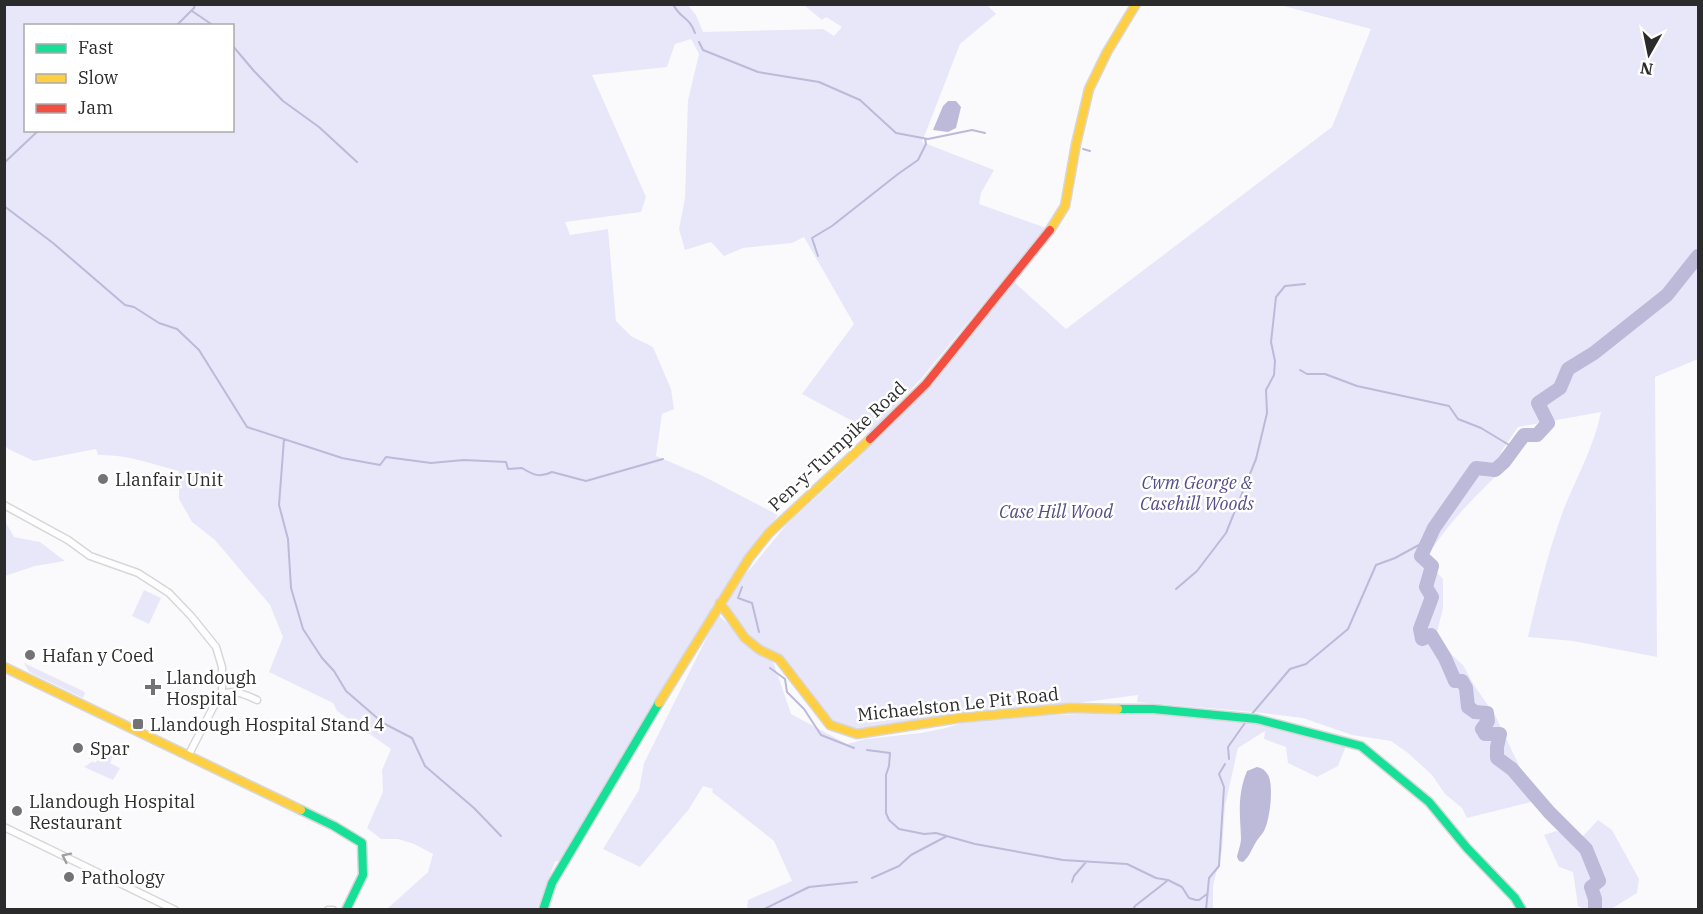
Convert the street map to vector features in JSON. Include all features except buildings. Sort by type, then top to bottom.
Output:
[{"type":"street","name":"Pen-y-Turnpike Road","points":[[543,909],[552,883],[749,558],[769,533],[837,471],[926,384],[1050,230],[1065,206],[1089,89],[1107,52],[1136,4]]},
{"type":"street","points":[[4,505],[68,540],[90,556],[138,573],[170,592],[216,646],[223,671],[222,694]]},
{"type":"street","name":"Michaelston Le Pit Road","points":[[720,603],[745,638],[760,650],[778,659],[830,725],[857,734],[959,718],[1070,708],[1153,709],[1257,719],[1361,746],[1429,802],[1467,848],[1515,898],[1522,909]]},
{"type":"street","points":[[4,667],[334,826],[362,843],[363,875],[346,909]]},
{"type":"street","points":[[188,756],[216,698],[234,691],[256,700]]},
{"type":"street","points":[[4,827],[176,909]]},
{"type":"street","points":[[328,909],[333,909]]},
{"type":"green space","points":[[687,4],[696,15],[703,32],[823,29],[834,36],[842,27],[826,17],[822,20],[804,5],[987,5],[996,14],[960,44],[922,142],[994,170],[981,193],[979,204],[1046,228],[920,380],[871,431],[802,394],[854,324],[804,237],[792,243],[743,248],[724,256],[711,242],[685,250],[679,229],[685,198],[688,100],[699,54],[691,39],[675,44],[667,67],[592,75],[646,197],[641,212],[565,222],[570,235],[608,229],[616,321],[631,336],[653,347],[671,389],[674,409],[662,414],[656,456],[703,476],[778,515],[742,562],[560,860],[555,862],[537,909],[387,909],[428,872],[433,854],[398,839],[381,839],[367,828],[383,792],[382,770],[391,749],[337,711],[333,703],[269,672],[283,637],[270,605],[215,540],[192,522],[179,499],[179,471],[128,458],[98,455],[96,449],[34,461],[8,449],[5,445],[4,5]]},
{"type":"green space","name":"Case Hill Wood","points":[[1280,5],[1698,5],[1698,359],[1655,377],[1657,657],[1573,641],[1528,637],[1558,526],[1589,450],[1601,412],[1518,427],[1501,452],[1512,461],[1454,520],[1425,560],[1443,579],[1443,608],[1435,640],[1463,665],[1496,717],[1524,776],[1539,800],[1467,818],[1462,808],[1445,794],[1432,775],[1391,741],[1352,735],[1303,718],[1137,702],[1138,695],[860,732],[830,724],[780,658],[762,650],[727,606],[731,592],[787,524],[850,466],[907,402],[941,374],[1013,281],[1066,329],[1332,127],[1371,29]]},
{"type":"green space","points":[[5,521],[14,537],[40,542],[65,561],[35,566],[5,576]]},
{"type":"green space","points":[[144,590],[161,598],[149,624],[132,616]]},
{"type":"green space","points":[[718,615],[774,664],[791,714],[847,744],[866,739],[921,733],[974,719],[1079,714],[1157,714],[1263,722],[1346,746],[1338,766],[1317,777],[1288,763],[1286,747],[1264,739],[1265,731],[1238,748],[1225,806],[1222,850],[1213,886],[1213,909],[747,909],[748,900],[792,881],[774,841],[712,792],[713,789],[703,786],[689,809],[640,867],[603,849],[639,790],[644,763]]},
{"type":"green space","points":[[24,663],[83,691],[85,693],[83,698],[29,672]]},
{"type":"green space","points":[[114,745],[117,747],[110,763],[120,768],[113,780],[84,767],[109,753]]},
{"type":"green space","points":[[1598,820],[1612,830],[1639,879],[1637,893],[1611,909],[1585,909],[1578,906],[1573,872],[1559,867],[1544,835],[1556,831],[1582,837]]},
{"type":"shaded area","points":[[948,101],[956,101],[961,107],[956,128],[948,132],[933,130],[943,106]]},
{"type":"shaded area","points":[[1257,767],[1265,771],[1270,780],[1269,811],[1264,831],[1243,862],[1237,857],[1241,841],[1240,797],[1247,771]]},
{"type":"waterway","points":[[178,24],[194,8],[195,4]]},
{"type":"waterway","points":[[673,4],[690,23],[695,33]]},
{"type":"waterway","points":[[192,11],[211,24]]},
{"type":"waterway","points":[[699,42],[703,50],[758,72],[819,82],[860,100],[896,133],[928,139],[972,130],[985,133]]},
{"type":"waterway","points":[[234,47],[283,101],[319,127],[357,162]]},
{"type":"waterway","points":[[4,163],[37,132]]},
{"type":"waterway","points":[[818,256],[812,238],[832,226],[918,160],[926,144],[925,139]]},
{"type":"waterway","points":[[1083,149],[1090,151]]},
{"type":"waterway","points":[[4,206],[53,243],[125,305],[134,307],[159,323],[177,329],[199,350],[247,427],[342,458],[380,465],[386,457],[431,463],[464,460],[506,462],[508,469],[522,468],[540,475],[552,472],[586,481],[663,459]]},
{"type":"waterway","points":[[1595,910],[1595,899],[1591,887],[1599,881],[1586,849],[1549,812],[1512,769],[1497,758],[1500,734],[1485,734],[1482,729],[1488,721],[1487,713],[1475,712],[1468,707],[1466,688],[1462,681],[1455,681],[1431,635],[1422,639],[1420,629],[1432,597],[1426,587],[1432,566],[1421,556],[1434,528],[1476,468],[1495,470],[1504,462],[1524,435],[1537,435],[1548,423],[1538,403],[1560,388],[1568,369],[1594,353],[1667,295],[1698,256]]},
{"type":"waterway","points":[[1176,589],[1197,571],[1226,533],[1256,459],[1267,413],[1266,390],[1274,375],[1275,361],[1271,342],[1276,297],[1285,286],[1305,284]]},
{"type":"waterway","points":[[1300,370],[1307,374],[1325,374],[1357,386],[1449,406],[1458,419],[1481,428],[1514,448]]},
{"type":"waterway","points":[[284,439],[279,505],[288,539],[291,588],[303,629],[346,691],[383,723],[412,738],[425,766],[474,808],[501,836]]},
{"type":"waterway","points":[[1251,715],[1290,669],[1306,664],[1348,629],[1376,565],[1395,558],[1428,540]]},
{"type":"waterway","points":[[742,587],[738,598],[752,603],[759,632]]},
{"type":"waterway","points":[[770,668],[785,679],[787,692],[804,709],[821,735],[854,748]]},
{"type":"waterway","points":[[1229,759],[1228,747],[1247,720]]},
{"type":"waterway","points":[[867,750],[890,753],[886,775],[886,813],[889,820],[899,829],[924,834],[936,833],[975,844],[1063,860],[1127,864],[1182,887],[1189,898],[1199,900],[1207,894]]},
{"type":"waterway","points":[[1206,910],[1209,878],[1219,866],[1224,787],[1219,774],[1225,764]]},
{"type":"waterway","points":[[872,878],[899,866],[911,855],[947,836]]},
{"type":"waterway","points":[[1072,882],[1074,876],[1086,862]]},
{"type":"waterway","points":[[1133,910],[1167,881]]},
{"type":"waterway","points":[[762,910],[809,887],[857,882]]},
{"type":"traffic: fast","points":[[543,910],[552,883],[659,703]]},
{"type":"traffic: fast","points":[[1118,709],[1153,709],[1257,719],[1361,746],[1429,802],[1467,848],[1515,898],[1522,910]]},
{"type":"traffic: fast","points":[[301,810],[362,843],[363,875],[346,910]]},
{"type":"traffic: slow","points":[[1050,230],[1065,206],[1089,89],[1107,52],[1136,4]]},
{"type":"traffic: slow","points":[[659,703],[749,558],[769,533],[870,439]]},
{"type":"traffic: slow","points":[[720,603],[745,638],[760,650],[779,659],[830,725],[857,734],[959,718],[1070,708],[1118,709]]},
{"type":"traffic: slow","points":[[4,667],[301,810]]},
{"type":"traffic: jam","points":[[870,439],[926,384],[1050,230]]},
{"type":"place","name":"Llanfair Unit","points":[[103,479]]},
{"type":"place","name":"Hafan y Coed","points":[[30,655]]},
{"type":"place","name":"Llandough Hospital","points":[[153,687]]},
{"type":"place","name":"Llandough Hospital Stand 4","points":[[138,724]]},
{"type":"place","name":"Spar","points":[[78,748]]},
{"type":"place","name":"Llandough Hospital Restaurant","points":[[17,811]]},
{"type":"place","name":"Pathology","points":[[69,877]]},
{"type":"park label","name":"Cwm George & Casehill Woods","points":[[1197,492]]}]
